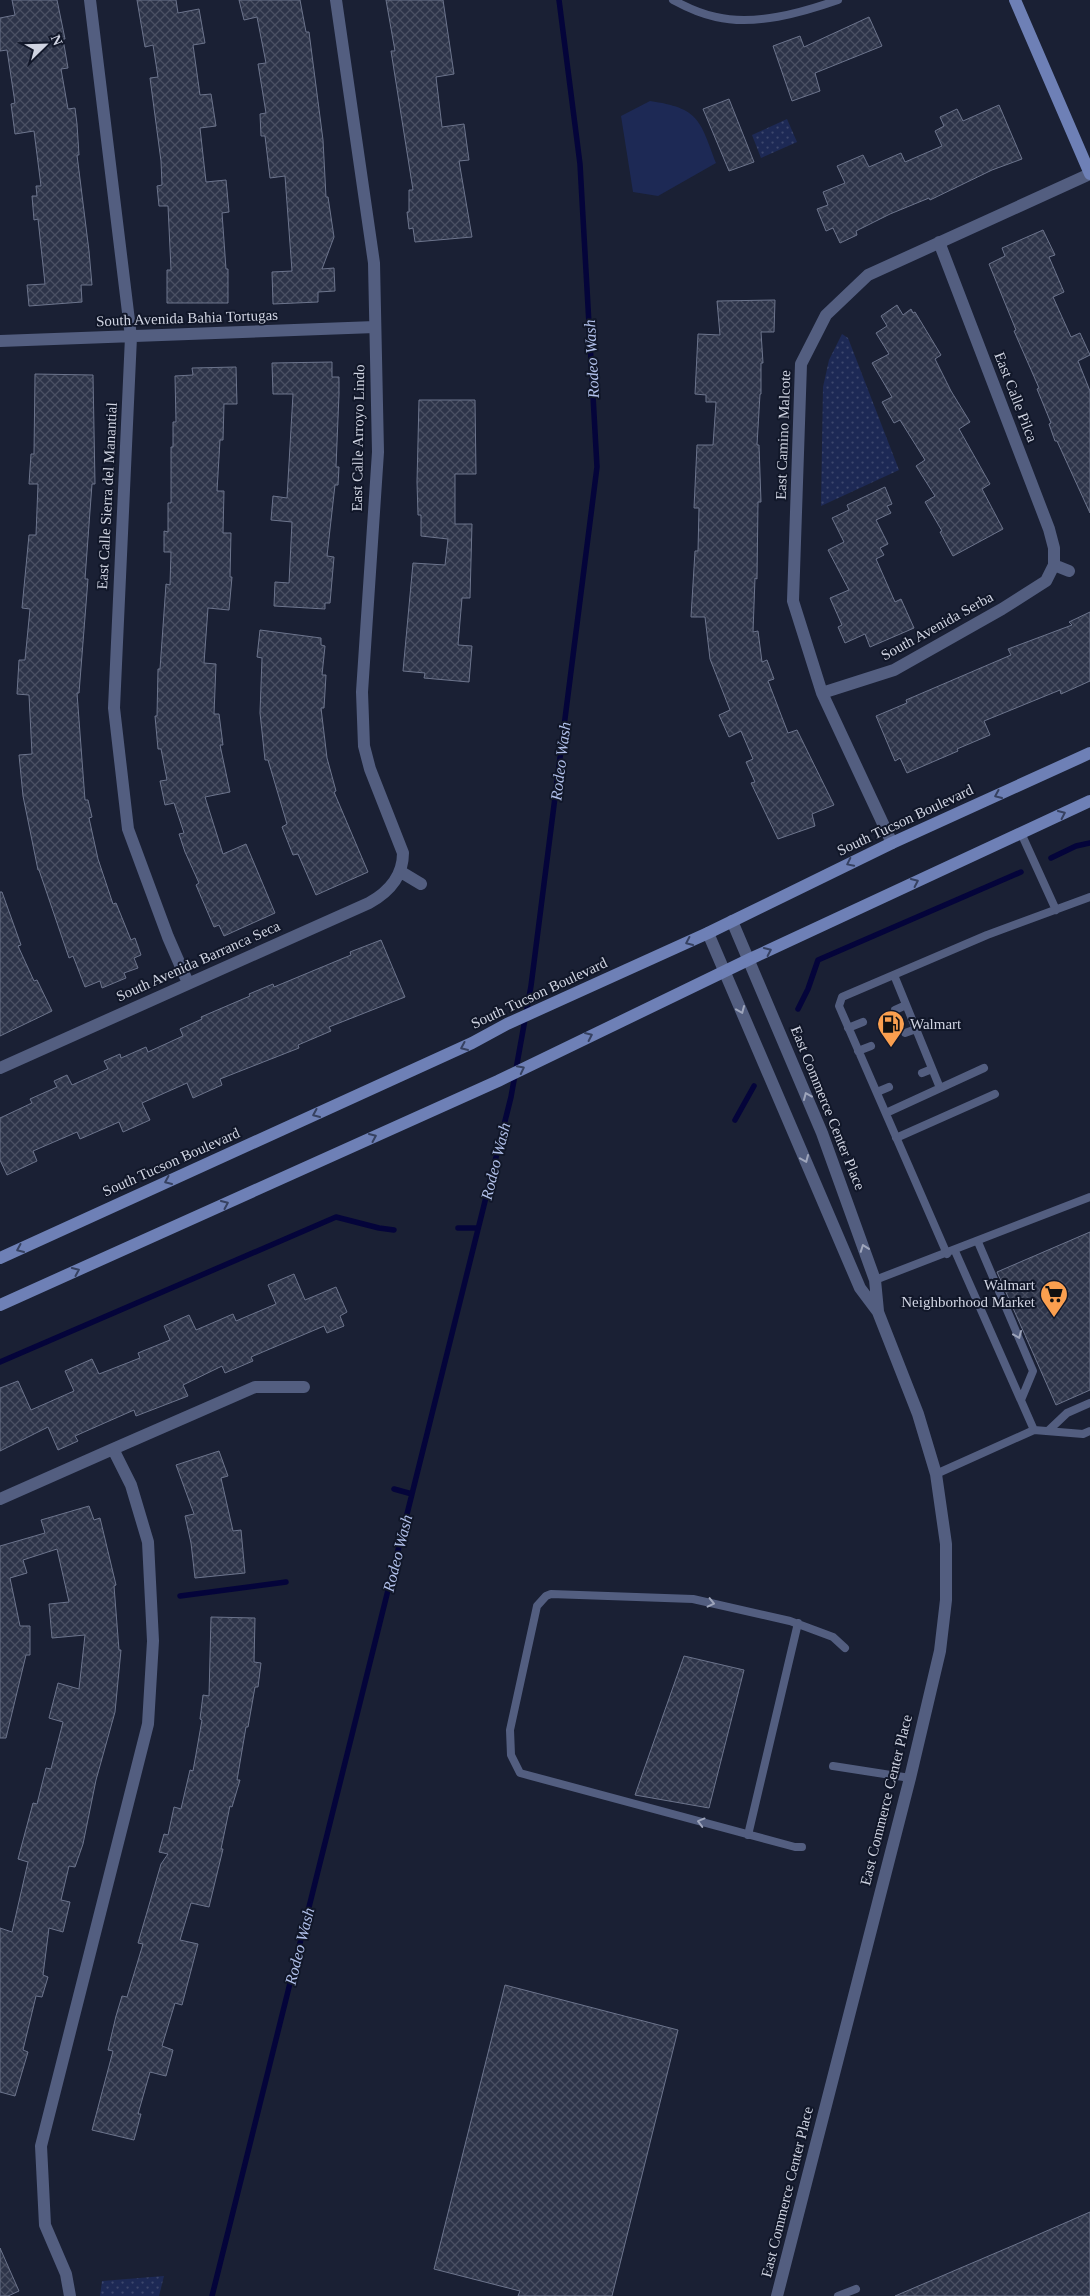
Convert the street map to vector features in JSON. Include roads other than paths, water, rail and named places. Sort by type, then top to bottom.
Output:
[{"type":"main road","points":[[1014,0],[1090,174]]},
{"type":"main road","name":"South Tucson Boulevard","points":[[0,1258],[472,1043],[507,1024],[708,933],[892,843],[1090,753]]},
{"type":"main road","points":[[0,1305],[498,1081],[750,960],[1090,801]]},
{"type":"street","name":"East Calle Sierra del Manantial","points":[[90,0],[130,336],[114,708],[128,829],[168,937],[188,983]]},
{"type":"street","name":"East Calle Arroyo Lindo","points":[[336,0],[374,263],[378,452],[362,692],[364,746],[377,787],[403,853],[401,872]]},
{"type":"street","name":"East Camino Malcote","points":[[892,843],[822,694],[793,601],[801,364],[826,315],[868,275],[1090,174]]},
{"type":"street","name":"East Calle Pilca","points":[[939,242],[1049,529],[1054,548],[1054,565]]},
{"type":"street","name":"South Avenida Bahia Tortugas","points":[[0,341],[375,327]]},
{"type":"street","points":[[1054,565],[1069,571]]},
{"type":"street","name":"South Avenida Serba","points":[[822,694],[894,670],[1002,609],[1046,581],[1054,565]]},
{"type":"street","points":[[401,872],[421,884]]},
{"type":"street","name":"South Avenida Barranca Seca","points":[[0,1068],[369,903],[384,894],[401,872]]},
{"type":"street","name":"East Commerce Center Place","points":[[732,921],[822,1133],[875,1280],[878,1312]]},
{"type":"street","name":"East Commerce Center Place","points":[[708,933],[860,1288],[878,1312],[918,1414],[936,1474],[946,1544],[946,1600],[940,1651],[910,1778],[778,2296]]},
{"type":"street","points":[[0,1499],[255,1387],[304,1387]]},
{"type":"street","points":[[70,2296],[66,2274],[45,2225],[41,2146],[148,1724],[153,1641],[148,1542],[131,1485],[113,1449]]},
{"type":"lane","points":[[673,0],[716,18],[748,20],[805,11],[838,0]]},
{"type":"lane","points":[[1021,833],[1056,910]]},
{"type":"lane","points":[[946,1254],[839,1006],[842,997],[988,935],[1090,897]]},
{"type":"lane","points":[[894,975],[940,1088]]},
{"type":"lane","points":[[895,1010],[906,1005]]},
{"type":"lane","points":[[848,1028],[863,1022]]},
{"type":"lane","points":[[905,1033],[916,1029]]},
{"type":"lane","points":[[858,1050],[871,1046]]},
{"type":"lane","points":[[886,1113],[984,1068]]},
{"type":"lane","points":[[922,1073],[932,1069]]},
{"type":"lane","points":[[877,1092],[889,1087]]},
{"type":"lane","points":[[896,1138],[995,1094]]},
{"type":"lane","points":[[875,1280],[956,1251],[1090,1197]]},
{"type":"lane","points":[[978,1242],[1034,1371],[1021,1400]]},
{"type":"lane","points":[[956,1251],[1034,1430]]},
{"type":"lane","points":[[1048,1431],[1067,1414],[1090,1403]]},
{"type":"lane","points":[[936,1474],[1034,1430],[1082,1434],[1090,1431]]},
{"type":"lane","points":[[802,1847],[795,1847],[520,1773],[511,1755],[510,1730],[537,1606],[546,1596],[551,1594],[650,1598],[663,1596],[693,1599],[798,1623],[833,1637],[845,1648]]},
{"type":"lane","points":[[748,1834],[798,1623]]},
{"type":"lane","points":[[833,1766],[910,1778]]},
{"type":"lane","points":[[838,2296],[856,2288]]},
{"type":"waterway","name":"Rodeo Wash","points":[[212,2296],[511,1097],[531,986],[597,467],[580,164],[559,0]]},
{"type":"waterway","points":[[1051,858],[1076,846],[1090,843]]},
{"type":"waterway","points":[[798,1009],[808,989],[818,960],[1021,872]]},
{"type":"waterway","points":[[735,1120],[754,1086]]},
{"type":"waterway","points":[[0,1362],[336,1217],[394,1230]]},
{"type":"waterway","points":[[458,1228],[478,1228]]},
{"type":"waterway","points":[[394,1489],[412,1494]]},
{"type":"waterway","points":[[180,1596],[286,1582]]},
{"type":"place","name":"Walmart","points":[[891,1048]]},
{"type":"place","name":"Walmart Neighborhood Market","points":[[1054,1318]]}]
